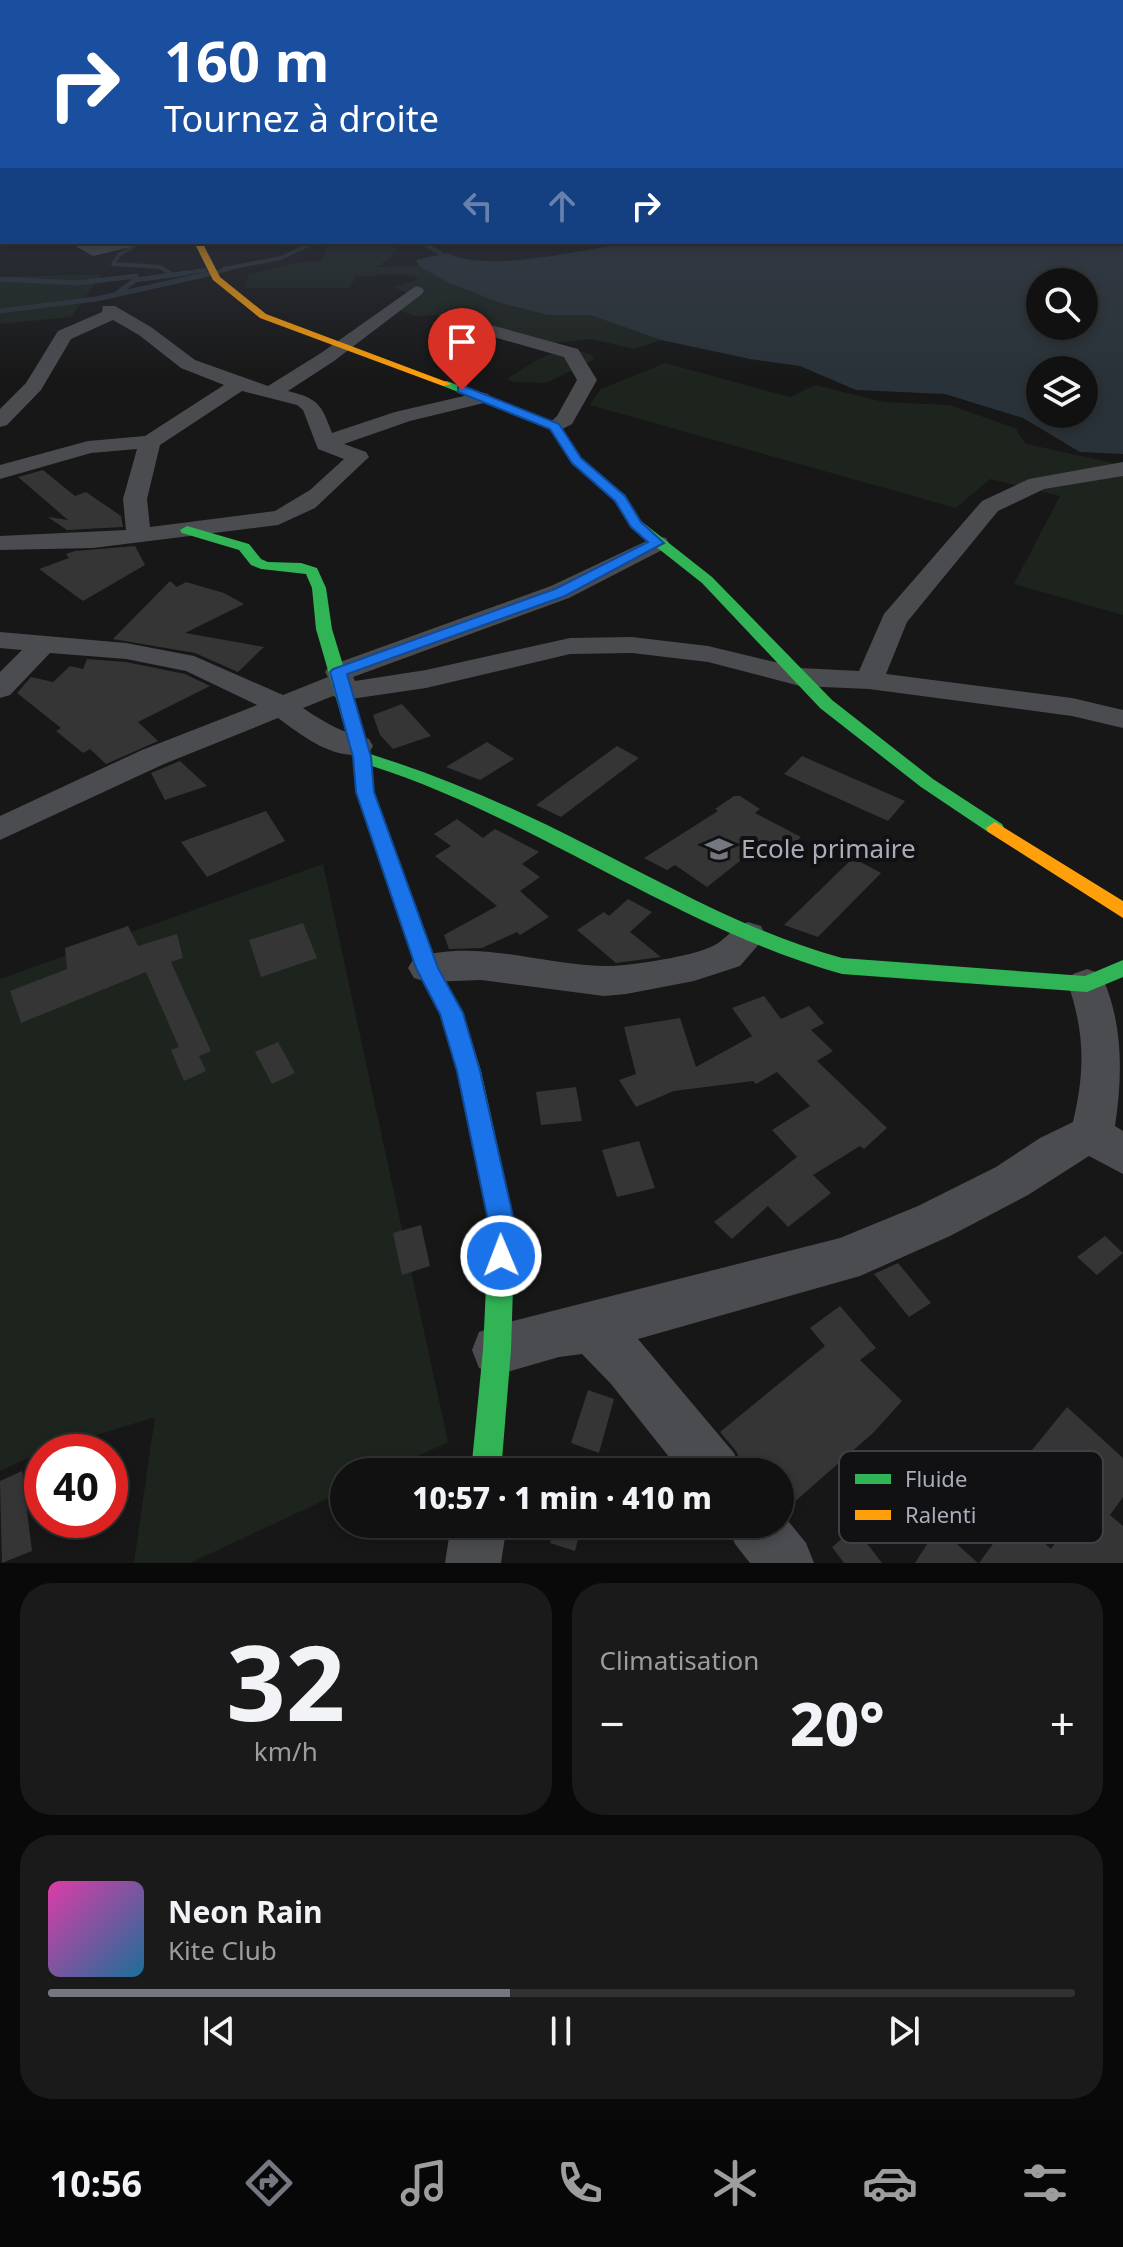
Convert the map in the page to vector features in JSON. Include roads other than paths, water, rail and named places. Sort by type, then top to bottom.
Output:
[{"type":"street","points":[[79,244],[93,251],[125,244]]},
{"type":"street","points":[[199,244],[216,278],[263,316],[348,345],[555,427],[576,461],[620,498],[636,524],[707,580],[826,704],[927,783],[1123,911]]},
{"type":"street","points":[[271,392],[317,367],[416,291]]},
{"type":"street","points":[[0,421],[34,386],[64,335],[111,311],[145,331],[188,364],[239,384],[307,403],[312,408],[326,444],[358,457],[302,506],[270,520],[93,541],[0,543]]},
{"type":"street","points":[[447,318],[553,347],[571,353],[577,359],[587,380],[565,420],[555,427]]},
{"type":"street","points":[[0,472],[88,447],[150,442],[239,384]]},
{"type":"street","points":[[326,444],[370,424],[387,423],[481,398]]},
{"type":"street","points":[[139,535],[135,499],[150,442]]},
{"type":"street","points":[[869,680],[894,620],[990,506],[1007,493],[1046,481],[1123,469]]},
{"type":"street","points":[[187,530],[244,547],[256,562],[266,566],[301,567],[312,571],[319,588],[324,629],[360,752],[365,792],[427,968],[452,1013],[469,1071],[502,1225],[497,1350],[487,1458]]},
{"type":"street","points":[[0,829],[153,757],[560,592],[657,543]]},
{"type":"street","points":[[0,640],[126,651],[194,664],[280,705],[317,732],[340,743],[482,802],[748,936],[815,960],[842,966],[1105,976],[1100,1018],[1102,1051],[1097,1113],[1107,1145],[1055,1152],[1012,1181],[934,1221],[843,1260],[497,1350]]},
{"type":"street","points":[[341,682],[426,679],[555,649],[593,644],[632,645],[708,654],[800,677],[869,680],[1072,707],[1123,719]]},
{"type":"street","points":[[0,689],[42,645]]},
{"type":"street","points":[[427,968],[481,966],[604,981],[626,979],[694,967],[727,956],[748,936]]},
{"type":"street","points":[[591,1328],[629,1366],[704,1458]]},
{"type":"street","points":[[473,1563],[477,1538]]},
{"type":"street","points":[[766,1538],[786,1563]]},
{"type":"waterway","points":[[137,244],[119,255],[113,264],[160,267],[170,273]]},
{"type":"waterway","points":[[224,269],[281,258],[311,244]]},
{"type":"waterway","points":[[424,244],[440,253]]},
{"type":"waterway","points":[[204,275],[229,269]]},
{"type":"waterway","points":[[178,274],[205,270]]},
{"type":"waterway","points":[[178,274],[187,273]]},
{"type":"waterway","points":[[204,275],[213,273]]},
{"type":"waterway","points":[[115,295],[135,280],[178,274]]},
{"type":"waterway","points":[[173,275],[178,274]]},
{"type":"waterway","points":[[115,295],[204,275]]},
{"type":"waterway","points":[[0,279],[78,283],[136,276]]},
{"type":"waterway","points":[[0,311],[115,295]]},
{"type":"place","name":"Ecole primaire","points":[[719,849]]}]
